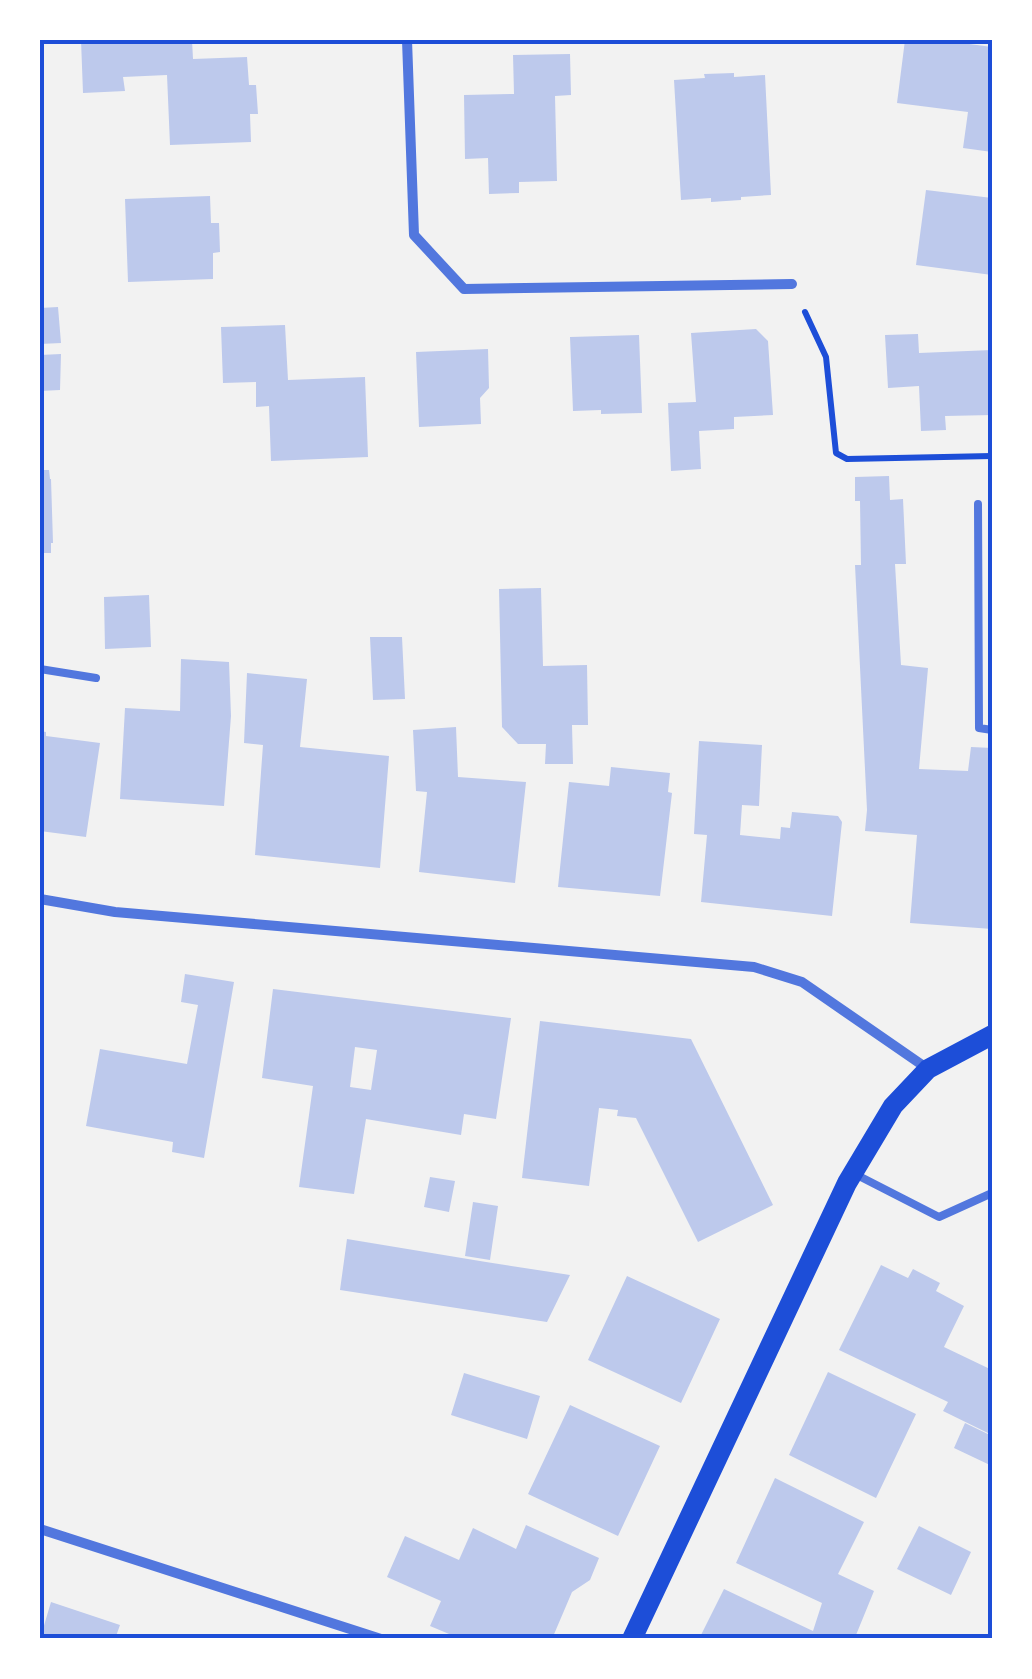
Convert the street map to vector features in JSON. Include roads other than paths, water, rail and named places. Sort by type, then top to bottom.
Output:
[{"type":"main road","points":[[632,1639],[853,1173],[893,1106],[928,1069],[992,1035]]},
{"type":"street","points":[[407,40],[414,235],[464,288],[792,284]]},
{"type":"street","points":[[40,900],[115,912],[754,967],[802,982],[928,1069]]},
{"type":"street","points":[[40,1529],[381,1639]]},
{"type":"lane","points":[[978,504],[979,728],[992,730]]},
{"type":"lane","points":[[40,669],[96,678]]},
{"type":"lane","points":[[853,1173],[939,1216],[992,1193]]}]
